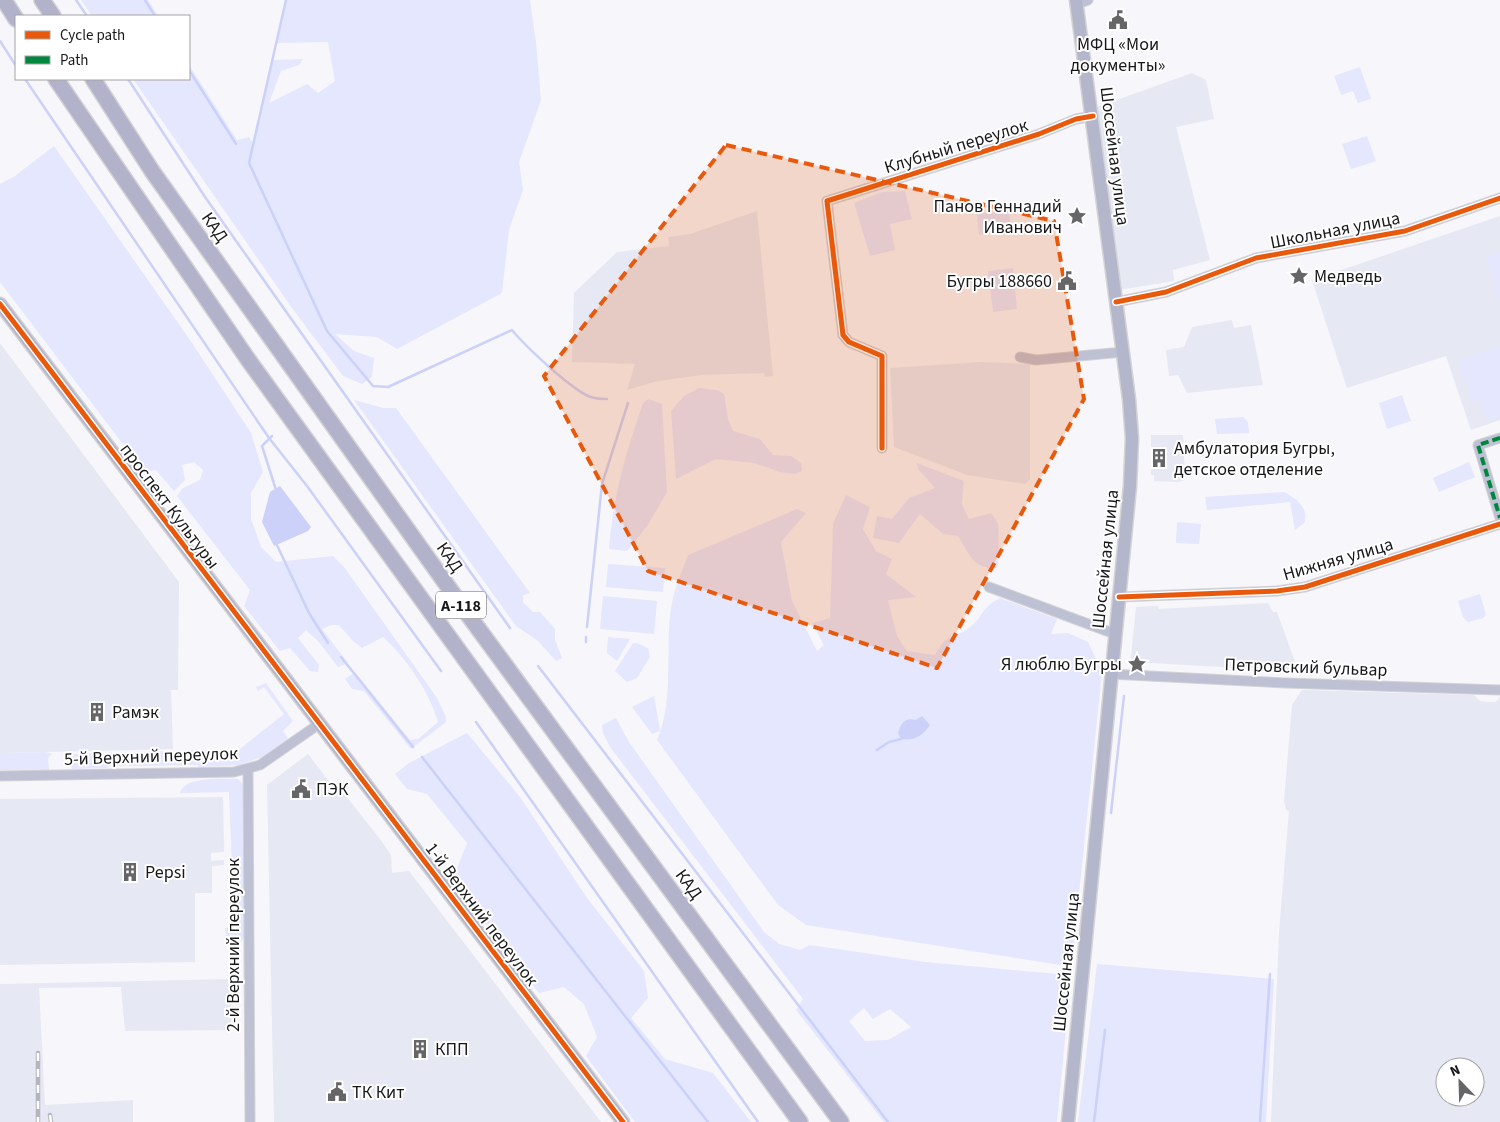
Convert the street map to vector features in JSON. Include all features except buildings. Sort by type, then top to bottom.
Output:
[{"type":"highway","points":[[4,0],[15,17]]},
{"type":"highway","points":[[42,0],[52,15]]},
{"type":"highway","name":"А-118","points":[[57,80],[242,350],[800,1122]]},
{"type":"highway","name":"КАД","points":[[94,80],[152,171],[469,616],[841,1122]]},
{"type":"main road","name":"Шоссейная улица","points":[[1068,1122],[1132,454],[1130,409],[1080,1]]},
{"type":"main road","name":"проспект Культуры","points":[[0,304],[319,724]]},
{"type":"main road","name":"1-й Верхний переулок","points":[[319,724],[484,936],[623,1122]]},
{"type":"street","name":"Клубный переулок","points":[[882,448],[882,356],[849,342],[843,335],[827,201],[1039,134],[1076,119],[1093,116]]},
{"type":"street","name":"Школьная улица","points":[[1116,302],[1166,292],[1256,258],[1405,231],[1500,198]]},
{"type":"street","points":[[1020,357],[1036,360],[1123,352]]},
{"type":"street","points":[[1500,438],[1478,445],[1500,518]]},
{"type":"street","name":"Нижняя улица","points":[[1119,597],[1277,591],[1305,587],[1500,524]]},
{"type":"street","points":[[989,587],[1115,634]]},
{"type":"street","name":"Петровский бульвар","points":[[1110,674],[1277,683],[1500,690]]},
{"type":"street","name":"5-й Верхний переулок","points":[[0,776],[216,772],[248,769],[260,765],[319,724]]},
{"type":"street","name":"2-й Верхний переулок","points":[[248,769],[250,1122]]},
{"type":"highlighted area","points":[[726,145],[1054,221],[1084,399],[937,668],[648,571],[544,376]]},
{"type":"shaded area","points":[[81,0],[148,0],[157,15],[91,15]]},
{"type":"shaded area","points":[[286,0],[530,0],[541,100],[519,162],[523,190],[509,230],[502,293],[397,349],[377,337],[335,334],[354,351],[374,358],[372,377],[362,384],[343,376],[292,308],[134,80],[190,80],[190,67],[237,140],[249,137],[254,145],[273,60],[303,59],[299,65],[281,71],[269,103],[307,84],[318,93],[335,81],[328,42],[276,43]]},
{"type":"shaded area","points":[[1360,67],[1371,99],[1358,103],[1353,91],[1341,95],[1334,76]]},
{"type":"shaded area","points":[[1192,73],[1206,80],[1214,119],[1176,127],[1210,260],[1173,270],[1174,281],[1119,290],[1097,107]]},
{"type":"shaded area","points":[[1367,136],[1376,161],[1351,169],[1342,144]]},
{"type":"shaded area","points":[[54,146],[190,340],[251,433],[263,472],[251,493],[251,519],[261,547],[276,562],[333,556],[344,567],[437,698],[446,717],[446,722],[411,749],[364,691],[352,689],[345,679],[355,672],[410,740],[418,739],[438,722],[423,687],[409,665],[383,637],[362,648],[339,625],[331,625],[322,629],[348,663],[338,667],[318,641],[306,630],[298,638],[319,665],[318,672],[310,671],[290,648],[280,651],[244,606],[250,590],[177,496],[183,488],[200,480],[203,470],[194,462],[182,465],[185,480],[174,491],[156,470],[144,472],[0,282],[0,184],[15,176]]},
{"type":"shaded area","points":[[905,191],[912,219],[890,224],[895,250],[870,256],[854,203],[882,192]]},
{"type":"shaded area","points":[[1009,210],[1011,231],[979,235],[977,214]]},
{"type":"shaded area","points":[[757,211],[773,376],[765,377],[764,373],[702,375],[658,381],[627,390],[635,364],[572,362],[574,293],[617,252],[669,246],[668,237],[690,234]]},
{"type":"shaded area","points":[[1500,216],[1500,420],[1471,430],[1446,356],[1347,388],[1312,280]]},
{"type":"shaded area","points":[[1500,252],[1500,302],[1486,257]]},
{"type":"shaded area","points":[[1013,268],[1017,309],[993,312],[988,271]]},
{"type":"shaded area","points":[[1232,320],[1234,328],[1251,325],[1263,385],[1187,393],[1178,375],[1169,376],[1166,350],[1184,347],[1192,327]]},
{"type":"shaded area","points":[[0,343],[179,582],[178,690],[171,690],[173,749],[0,753]]},
{"type":"shaded area","points":[[1500,346],[1500,417],[1487,421],[1480,401],[1473,403],[1458,361]]},
{"type":"shaded area","points":[[981,362],[1030,364],[1030,479],[1025,484],[967,475],[894,447],[890,368]]},
{"type":"shaded area","points":[[699,388],[717,390],[724,394],[728,419],[733,431],[760,439],[773,455],[791,456],[801,463],[802,471],[795,474],[780,472],[754,463],[716,459],[676,479],[671,411],[684,396]]},
{"type":"shaded area","points":[[1402,395],[1411,421],[1387,429],[1379,403]]},
{"type":"shaded area","points":[[648,399],[662,404],[667,492],[648,525],[627,551],[609,549],[621,474],[643,403]]},
{"type":"shaded area","points":[[354,400],[383,408],[396,408],[530,593],[523,595],[523,602],[533,612],[540,612],[555,629],[555,640],[562,658],[556,661],[538,641],[516,626]]},
{"type":"shaded area","points":[[1243,417],[1248,422],[1249,433],[1217,434],[1215,419]]},
{"type":"shaded area","points":[[1151,435],[1183,435],[1185,480],[1178,482],[1154,481],[1154,475],[1151,475]]},
{"type":"shaded area","points":[[1469,462],[1475,477],[1439,492],[1433,478]]},
{"type":"shaded area","points":[[917,463],[964,481],[962,504],[969,519],[991,513],[998,527],[997,568],[989,568],[977,563],[958,536],[943,534],[920,514],[899,543],[873,538],[877,516],[892,519],[909,498],[935,488],[918,469]]},
{"type":"shaded area","points":[[1284,492],[1301,504],[1305,513],[1304,523],[1295,530],[1290,502],[1207,510],[1205,497]]},
{"type":"shaded area","points":[[846,495],[870,507],[863,529],[876,551],[892,559],[886,574],[916,597],[888,600],[897,636],[907,651],[935,655],[943,643],[969,628],[985,609],[1000,598],[1057,619],[1051,634],[1068,633],[1088,642],[1102,672],[1072,962],[1067,966],[806,925],[778,905],[657,740],[663,724],[668,688],[670,615],[673,598],[688,555],[797,509],[806,513],[781,542],[792,601],[817,651],[824,645],[812,623],[830,618],[833,524]]},
{"type":"shaded area","points":[[1177,522],[1201,524],[1199,544],[1176,543]]},
{"type":"shaded area","points":[[608,564],[665,568],[663,592],[606,587]]},
{"type":"shaded area","points":[[1480,594],[1486,615],[1483,618],[1468,622],[1463,617],[1458,601]]},
{"type":"shaded area","points":[[603,596],[657,601],[654,634],[600,629]]},
{"type":"shaded area","points":[[1268,603],[1273,612],[1277,612],[1297,667],[1291,671],[1135,662],[1131,657],[1136,607],[1158,606],[1159,609]]},
{"type":"shaded area","points":[[608,637],[630,639],[617,661],[607,653]]},
{"type":"shaded area","points":[[633,643],[648,648],[650,657],[637,678],[627,682],[615,671]]},
{"type":"shaded area","points":[[266,683],[293,721],[283,731],[288,739],[262,757],[239,765],[198,767],[198,765],[129,766],[126,763],[126,766],[108,766],[108,768],[72,769],[70,754],[240,749],[284,714],[264,687],[258,691],[256,687]]},
{"type":"shaded area","points":[[1302,690],[1474,695],[1480,701],[1491,702],[1496,702],[1500,697],[1500,1122],[1271,1122],[1279,932],[1289,811],[1286,810],[1284,801],[1292,705]]},
{"type":"shaded area","points":[[654,696],[660,731],[652,734],[632,707]]},
{"type":"shaded area","points":[[616,718],[629,742],[764,932],[779,944],[800,950],[810,945],[925,962],[1069,975],[1071,978],[1057,1122],[884,1122],[796,1010],[803,999],[610,747],[603,733],[602,725]],"holes":[[[864,1008],[873,1019],[890,1009],[911,1027],[888,1040],[865,1041],[849,1021]]]},
{"type":"shaded area","points":[[467,733],[520,797],[587,898],[644,971],[648,998],[631,1018],[665,1059],[713,1073],[751,1122],[635,1122],[586,1056],[597,1037],[584,1004],[564,987],[539,993],[452,881],[467,843],[427,794],[407,789],[395,774],[409,763]]},
{"type":"shaded area","points":[[46,752],[52,754],[48,758],[49,770],[0,770],[0,753]]},
{"type":"shaded area","points":[[308,754],[338,793],[342,791],[380,839],[391,855],[392,873],[409,871],[601,1122],[274,1122],[267,785]]},
{"type":"shaded area","points":[[238,779],[243,784],[244,790],[247,934],[239,943],[226,943],[225,928],[230,928],[230,892],[233,892],[229,792],[180,793],[183,788],[196,781]]},
{"type":"shaded area","points":[[223,797],[224,852],[211,853],[211,861],[224,860],[224,865],[212,866],[212,893],[195,893],[195,962],[0,965],[0,799]]},
{"type":"shaded area","points":[[1097,964],[1274,979],[1266,1122],[1078,1122]]},
{"type":"shaded area","points":[[232,979],[231,1030],[125,1031],[121,987],[39,988],[45,1105],[133,1100],[133,1122],[0,1122],[0,984]]},
{"type":"water","points":[[280,486],[311,527],[308,531],[274,546],[262,522],[270,492]]},
{"type":"water","points":[[922,716],[930,725],[924,732],[918,737],[901,739],[898,733],[904,722],[909,719],[916,720]]},
{"type":"waterway","points":[[76,0],[86,15]]},
{"type":"waterway","points":[[145,0],[154,15]]},
{"type":"waterway","points":[[286,0],[249,163],[327,331],[373,386],[388,387],[512,330],[537,356],[570,384],[590,397],[607,399]]},
{"type":"waterway","points":[[0,41],[15,64]]},
{"type":"waterway","points":[[190,72],[236,144]]},
{"type":"waterway","points":[[26,80],[269,438],[307,486],[441,671]]},
{"type":"waterway","points":[[129,80],[205,197],[510,628]]},
{"type":"waterway","points":[[587,627],[602,484],[628,403]]},
{"type":"waterway","points":[[272,436],[262,446],[276,490]]},
{"type":"waterway","points":[[276,543],[309,613],[328,643]]},
{"type":"waterway","points":[[586,637],[586,642]]},
{"type":"waterway","points":[[341,657],[413,747]]},
{"type":"waterway","points":[[538,666],[888,1122]]},
{"type":"waterway","points":[[1111,813],[1124,696]]},
{"type":"waterway","points":[[476,722],[758,1122]]},
{"type":"waterway","points":[[877,750],[889,742],[901,739]]},
{"type":"waterway","points":[[422,757],[708,1122]]},
{"type":"waterway","points":[[1260,1122],[1270,974]]},
{"type":"waterway","points":[[1094,1122],[1105,1030]]},
{"type":"railway","points":[[38,1053],[38,1122]]},
{"type":"railway","points":[[50,1115],[51,1122]]},
{"type":"marked path","points":[[1500,438],[1478,445],[1500,518]]},
{"type":"cycle path","points":[[882,448],[882,356],[849,342],[843,335],[827,201],[1039,134],[1076,119],[1093,116]]},
{"type":"cycle path","points":[[1116,302],[1166,292],[1256,258],[1405,231],[1500,198]]},
{"type":"cycle path","points":[[0,304],[623,1122]]},
{"type":"cycle path","points":[[1119,597],[1277,591],[1305,587],[1500,524]]},
{"type":"place","name":"МФЦ «Мои документы»","points":[[1118,20]]},
{"type":"place","name":"Панов Геннадий Иванович","points":[[1077,216]]},
{"type":"place","name":"Медведь","points":[[1299,276]]},
{"type":"place","name":"Бугры 188660","points":[[1067,281]]},
{"type":"place","name":"Амбулатория Бугры, детское отделение","points":[[1159,458]]},
{"type":"place","name":"Я люблю Бугры","points":[[1137,664]]},
{"type":"place","name":"Рамэк","points":[[97,712]]},
{"type":"place","name":"ПЭК","points":[[301,789]]},
{"type":"place","name":"Pepsi","points":[[130,872]]},
{"type":"place","name":"КПП","points":[[420,1049]]},
{"type":"place","name":"ТК Кит","points":[[337,1092]]}]
